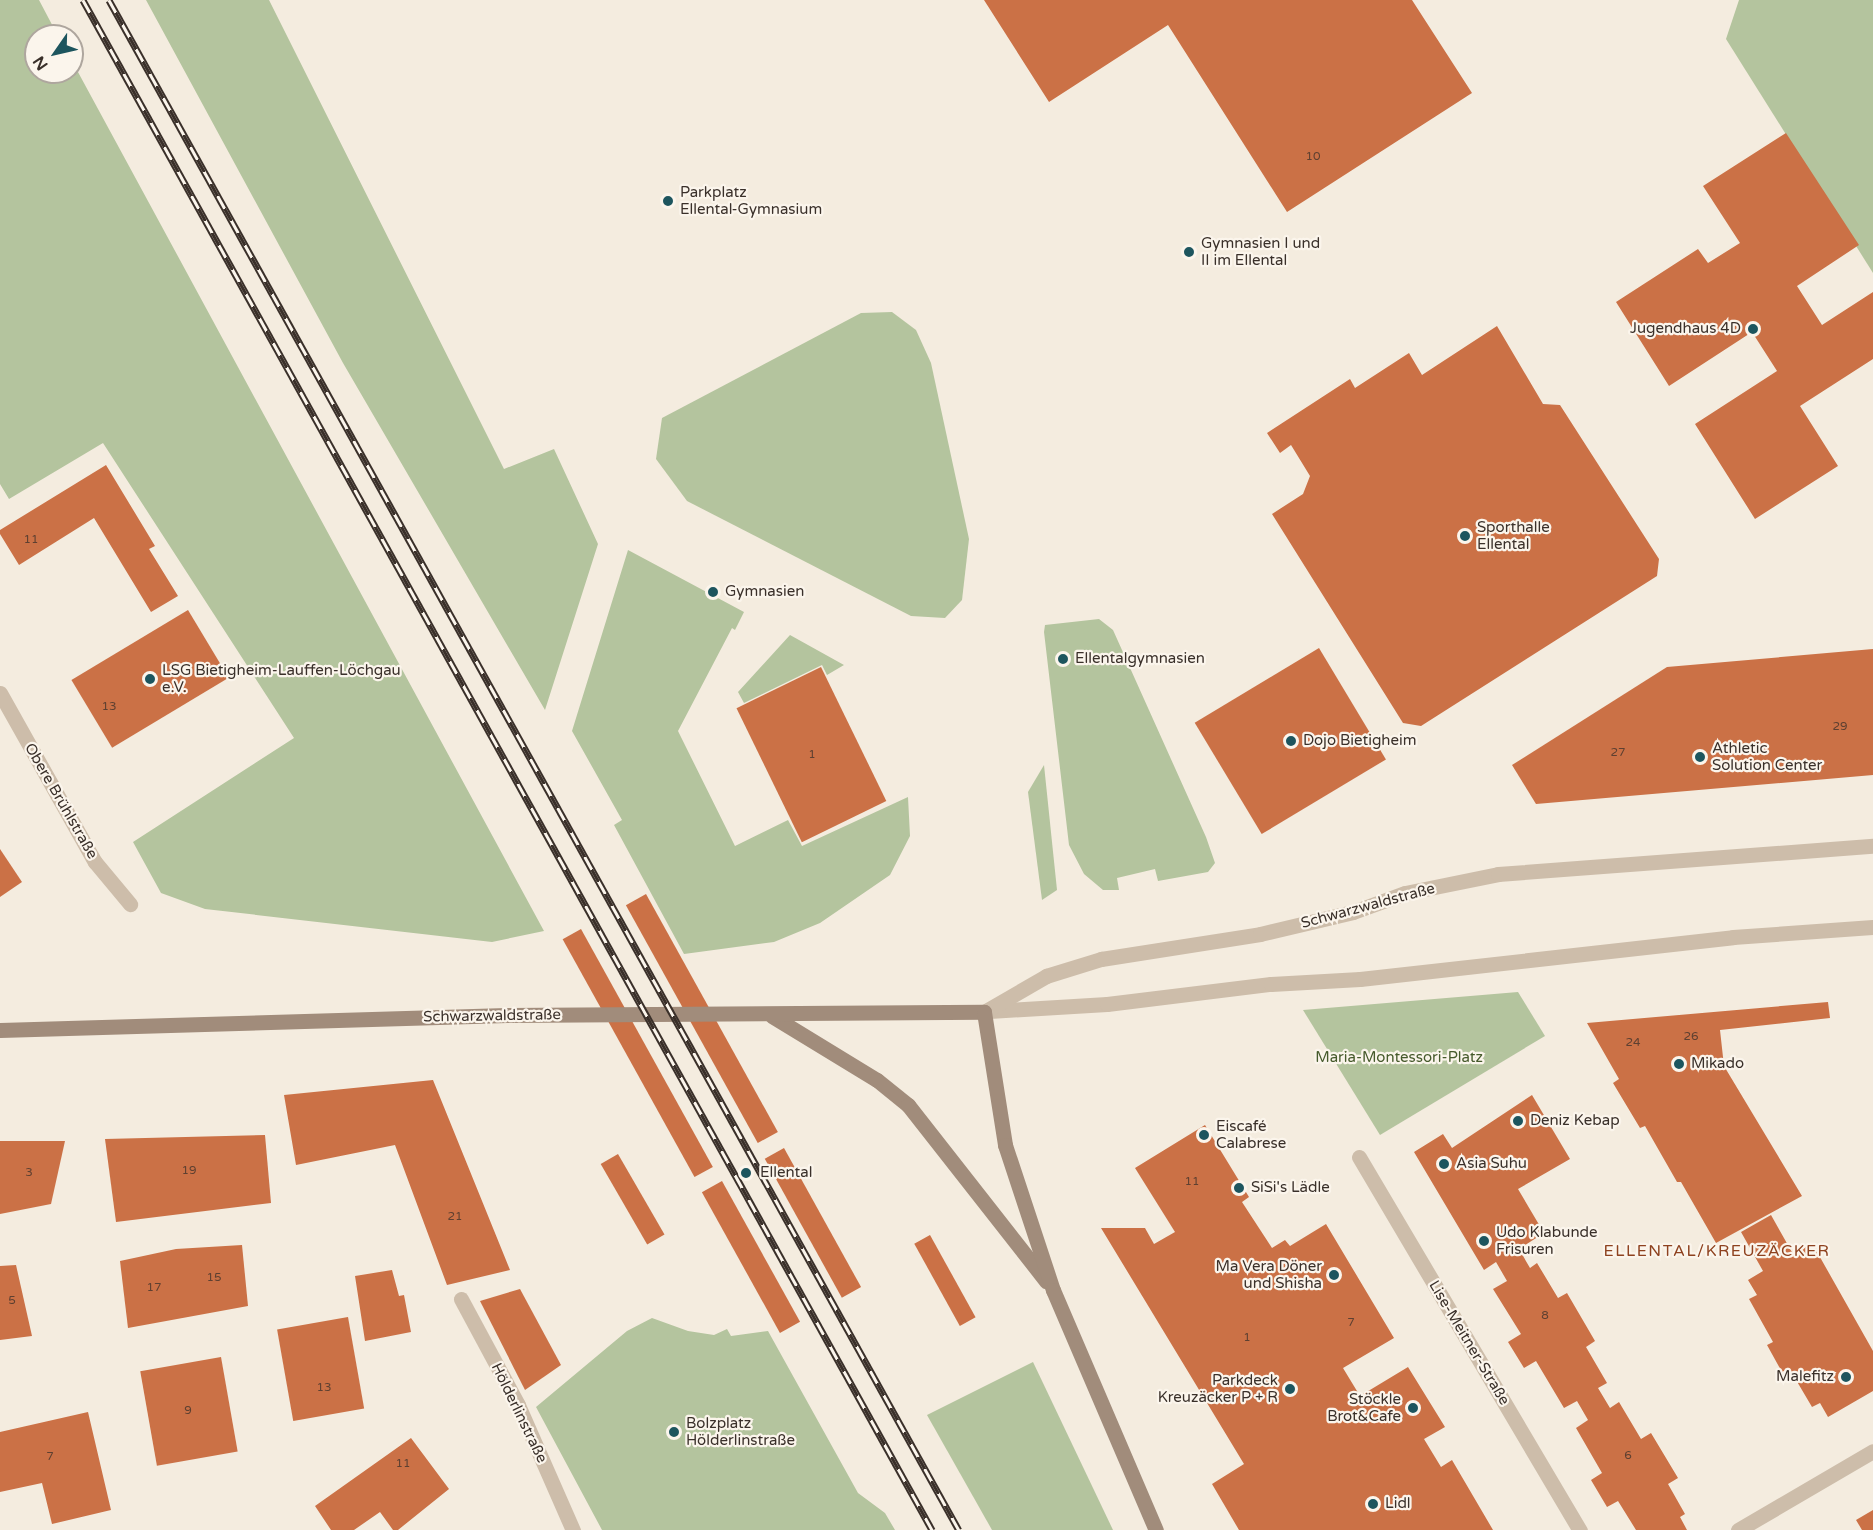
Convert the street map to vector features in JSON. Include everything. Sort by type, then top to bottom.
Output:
[{"type":"main road","name":"Schwarzwaldstraße","points":[[0,1030],[507,1015],[772,1016],[984,1012]]},
{"type":"main road","points":[[984,1012],[1005,1145],[1053,1290],[1156,1530]]},
{"type":"main road","points":[[772,1016],[877,1080],[908,1106],[1053,1290]]},
{"type":"street","name":"Obere Brühlstraße","points":[[0,693],[95,862],[130,904]]},
{"type":"street","name":"Schwarzwaldstraße","points":[[984,1012],[1046,976],[1101,959],[1260,934],[1353,912],[1405,893],[1498,874],[1873,846]]},
{"type":"street","name":"Schwarzwaldstraße","points":[[984,1012],[1107,1004],[1271,984],[1360,980],[1733,937],[1873,927]]},
{"type":"street","name":"Lise-Meitner-Straße","points":[[1359,1157],[1580,1530]]},
{"type":"street","name":"Hölderlinstraße","points":[[461,1299],[518,1405],[573,1530]]},
{"type":"street","points":[[1738,1530],[1873,1451]]},
{"type":"green space","points":[[0,0],[39,0],[52,24],[24,24],[24,84],[84,83],[544,931],[492,942],[205,909],[161,893],[133,842],[294,738],[103,443],[9,499],[0,484]]},
{"type":"green space","points":[[146,0],[269,0],[504,469],[554,449],[598,544],[545,710],[343,363]]},
{"type":"green space","points":[[1739,0],[1873,0],[1873,273],[1726,39]]},
{"type":"green space","points":[[892,312],[916,330],[931,363],[969,539],[962,600],[945,618],[911,616],[687,501],[656,459],[662,418],[861,313]]},
{"type":"green space","points":[[628,550],[744,612],[735,630],[732,628],[678,731],[735,846],[788,820],[802,846],[908,797],[910,836],[890,875],[820,923],[774,942],[684,954],[614,825],[622,820],[572,731]]},
{"type":"green space","points":[[1099,619],[1113,630],[1206,837],[1215,863],[1208,872],[1158,881],[1155,869],[1117,878],[1119,890],[1103,890],[1084,874],[1069,845],[1044,632],[1045,625]]},
{"type":"green space","points":[[790,635],[844,665],[827,675],[822,665],[744,703],[738,692]]},
{"type":"green space","points":[[1044,765],[1057,890],[1042,900],[1028,792]]},
{"type":"green space","name":"Maria-Montessori-Platz","points":[[1518,992],[1545,1036],[1380,1135],[1303,1010]]},
{"type":"green space","points":[[652,1318],[688,1331],[714,1335],[727,1329],[731,1336],[768,1331],[858,1493],[885,1513],[895,1530],[602,1530],[536,1407],[627,1331]]},
{"type":"green space","points":[[1033,1362],[1113,1530],[992,1530],[927,1415]]},
{"type":"building","points":[[984,0],[1412,0],[1472,93],[1287,212],[1168,25],[1049,102]]},
{"type":"building","name":"Jugendhaus 4D","points":[[1786,133],[1859,245],[1797,286],[1822,325],[1873,292],[1873,359],[1800,406],[1838,466],[1755,519],[1695,424],[1777,371],[1752,332],[1669,386],[1616,302],[1698,249],[1708,263],[1740,243],[1703,186]]},
{"type":"building","name":"Sporthalle Ellental","points":[[1497,326],[1543,404],[1560,405],[1659,559],[1657,576],[1421,726],[1403,723],[1272,514],[1303,494],[1310,476],[1291,445],[1280,453],[1267,433],[1350,379],[1355,388],[1409,353],[1422,375]]},
{"type":"building","points":[[106,465],[155,546],[149,549],[178,596],[151,612],[94,518],[19,565],[0,534],[0,530]]},
{"type":"building","name":"LSG Bietigheim-Lauffen-Löchgau e.V.","points":[[188,610],[229,678],[112,748],[71,680]]},
{"type":"building","name":"Dojo Bietigheim","points":[[1319,648],[1386,759],[1262,834],[1195,723]]},
{"type":"building","points":[[1873,649],[1873,775],[1536,804],[1512,765],[1667,667]]},
{"type":"building","points":[[821,667],[886,801],[802,842],[737,708]]},
{"type":"building","points":[[0,849],[22,882],[0,897]]},
{"type":"building","points":[[646,894],[778,1132],[758,1143],[626,905]]},
{"type":"building","points":[[581,929],[713,1167],[695,1177],[563,939]]},
{"type":"building","points":[[1828,1002],[1830,1018],[1720,1030],[1724,1066],[1802,1196],[1716,1243],[1645,1126],[1640,1128],[1613,1083],[1619,1079],[1587,1023]]},
{"type":"building","points":[[433,1080],[510,1270],[447,1285],[395,1145],[296,1165],[284,1095]]},
{"type":"building","points":[[1532,1095],[1570,1159],[1518,1189],[1544,1233],[1519,1249],[1530,1268],[1537,1263],[1558,1298],[1567,1293],[1595,1341],[1586,1347],[1607,1383],[1598,1388],[1610,1408],[1619,1402],[1641,1439],[1651,1433],[1678,1478],[1668,1484],[1685,1514],[1680,1517],[1687,1530],[1636,1530],[1618,1501],[1607,1507],[1591,1480],[1602,1473],[1576,1428],[1588,1420],[1577,1401],[1564,1408],[1536,1361],[1524,1368],[1508,1342],[1521,1334],[1493,1289],[1507,1281],[1496,1262],[1484,1270],[1414,1152],[1443,1134],[1452,1148]]},
{"type":"building","points":[[1205,1125],[1249,1197],[1242,1202],[1272,1248],[1285,1240],[1290,1246],[1326,1224],[1394,1338],[1343,1368],[1360,1396],[1408,1367],[1445,1427],[1424,1439],[1441,1467],[1452,1460],[1493,1530],[1239,1530],[1212,1484],[1244,1464],[1101,1228],[1145,1228],[1154,1244],[1175,1232],[1135,1168]]},
{"type":"building","points":[[265,1135],[271,1203],[116,1222],[105,1139]]},
{"type":"building","points":[[0,1141],[65,1141],[51,1204],[0,1214]]},
{"type":"building","points":[[784,1148],[861,1287],[842,1298],[765,1159]]},
{"type":"building","points":[[618,1154],[664,1235],[647,1245],[601,1164]]},
{"type":"building","points":[[722,1181],[800,1322],[780,1333],[702,1192]]},
{"type":"building","points":[[1771,1215],[1793,1254],[1812,1243],[1873,1351],[1873,1391],[1828,1417],[1820,1403],[1812,1407],[1789,1368],[1782,1372],[1767,1345],[1773,1342],[1749,1299],[1757,1295],[1748,1280],[1763,1271],[1741,1232]]},
{"type":"building","points":[[930,1235],[976,1317],[960,1326],[914,1244]]},
{"type":"building","points":[[242,1245],[248,1306],[128,1328],[120,1261],[176,1249]]},
{"type":"building","points":[[16,1265],[32,1336],[0,1340],[0,1266]]},
{"type":"building","points":[[392,1270],[399,1296],[404,1295],[411,1332],[365,1341],[355,1276]]},
{"type":"building","points":[[520,1289],[561,1365],[525,1390],[480,1301]]},
{"type":"building","points":[[348,1317],[364,1409],[293,1421],[277,1330]]},
{"type":"building","points":[[221,1357],[238,1452],[157,1466],[140,1371]]},
{"type":"building","points":[[88,1412],[111,1510],[52,1524],[42,1483],[0,1492],[0,1432]]},
{"type":"building","points":[[411,1438],[449,1489],[398,1530],[393,1530],[380,1512],[354,1530],[331,1530],[315,1506]]},
{"type":"building","points":[[1873,1510],[1873,1530],[1862,1530],[1856,1520]]},
{"type":"railway","points":[[83,0],[932,1530]]},
{"type":"railway","points":[[109,0],[959,1530]]},
{"type":"place","name":"Parkplatz Ellental-Gymnasium","points":[[668,201]]},
{"type":"place","name":"Gymnasien I und II im Ellental","points":[[1189,252]]},
{"type":"place","name":"Jugendhaus 4D","points":[[1753,329]]},
{"type":"place","name":"Sporthalle Ellental","points":[[1465,536]]},
{"type":"place","name":"Gymnasien","points":[[713,592]]},
{"type":"place","name":"Ellentalgymnasien","points":[[1063,659]]},
{"type":"place","name":"LSG Bietigheim-Lauffen-Löchgau e.V.","points":[[150,679]]},
{"type":"place","name":"Dojo Bietigheim","points":[[1291,741]]},
{"type":"place","name":"Athletic Solution Center","points":[[1700,757]]},
{"type":"place","name":"Mikado","points":[[1679,1064]]},
{"type":"place","name":"Deniz Kebap","points":[[1518,1121]]},
{"type":"place","name":"Eiscafé Calabrese","points":[[1204,1135]]},
{"type":"place","name":"Asia Suhu","points":[[1444,1164]]},
{"type":"place","name":"Ellental","points":[[746,1173]]},
{"type":"place","name":"SiSi's Lädle","points":[[1239,1188]]},
{"type":"place","name":"Udo Klabunde Frisuren","points":[[1484,1241]]},
{"type":"place","name":"Ma Vera Döner und Shisha","points":[[1334,1275]]},
{"type":"place","name":"Malefitz","points":[[1846,1377]]},
{"type":"place","name":"Parkdeck Kreuzäcker P + R","points":[[1290,1389]]},
{"type":"place","name":"Stöckle Brot&Cafe","points":[[1413,1408]]},
{"type":"place","name":"Bolzplatz Hölderlinstraße","points":[[674,1432]]},
{"type":"place","name":"Lidl","points":[[1373,1504]]},
{"type":"district","name":"ELLENTAL/KREUZÄCKER","points":[[1717,1251]]}]
